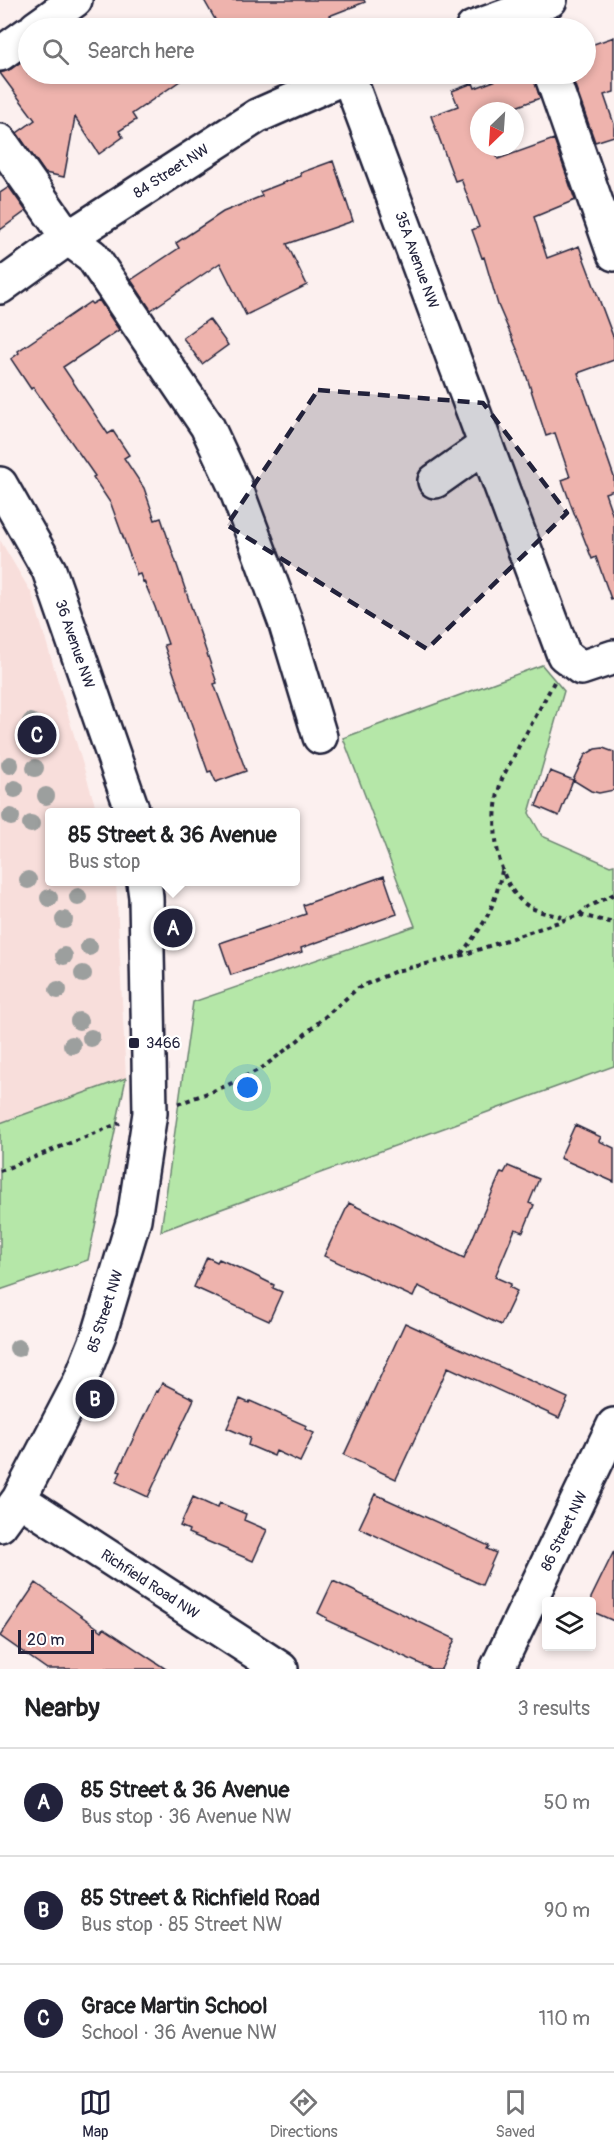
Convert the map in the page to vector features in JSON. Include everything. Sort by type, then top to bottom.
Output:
[{"type":"street","points":[[50,18],[75,0]]},
{"type":"street","points":[[506,18],[535,9]]},
{"type":"street","points":[[0,54],[18,41]]},
{"type":"street","name":"84 Street NW","points":[[0,287],[68,238],[257,116],[328,84]]},
{"type":"street","name":"35A Avenue NW","points":[[354,84],[569,673]]},
{"type":"street","points":[[554,84],[614,254]]},
{"type":"street","points":[[0,141],[68,238],[92,256],[207,426],[235,486],[281,611],[320,737]]},
{"type":"street","points":[[435,481],[486,445]]},
{"type":"street","name":"36 Avenue NW","points":[[0,484],[49,570],[131,808]]},
{"type":"street","points":[[569,673],[614,657]]},
{"type":"street","points":[[144,886],[147,908],[150,1113]]},
{"type":"street","name":"85 Street NW","points":[[0,1525],[19,1499],[80,1382],[100,1332],[134,1219],[150,1113]]},
{"type":"street","name":"86 Street NW","points":[[497,1669],[607,1460],[614,1425]]},
{"type":"street","name":"Richfield Road NW","points":[[19,1499],[281,1669]]},
{"type":"path","points":[[568,918],[544,913],[527,906],[518,896],[502,870],[495,833],[495,808],[503,777],[569,673]]},
{"type":"path","points":[[460,956],[484,925],[492,910],[502,870]]},
{"type":"path","points":[[0,1171],[125,1121],[226,1086],[262,1068],[358,988],[396,971],[460,956],[579,915],[588,907],[614,894]]},
{"type":"path","points":[[579,915],[614,922]]},
{"type":"highlighted area","points":[[318,390],[483,403],[567,513],[427,649],[227,525]]},
{"type":"shaded area","points":[[0,540],[32,594],[96,808],[45,808],[45,886],[116,886],[126,1078],[0,1123]]},
{"type":"green space","points":[[542,665],[564,691],[529,813],[542,836],[610,866],[614,865],[614,1066],[161,1231],[193,1002],[415,926],[343,738]]},
{"type":"green space","points":[[126,1078],[88,1260],[0,1290],[0,1123]]},
{"type":"building","points":[[204,0],[364,0],[365,2],[329,16],[330,18],[214,18]]},
{"type":"building","points":[[614,37],[614,92],[604,95],[614,124],[614,136],[595,142],[575,84],[596,84],[596,43]]},
{"type":"building","points":[[18,64],[18,84],[176,84],[132,114],[136,120],[119,131],[123,137],[99,154],[75,117],[64,177],[45,173],[17,133],[35,120],[0,73]]},
{"type":"building","points":[[473,84],[475,88],[486,84],[536,84],[540,98],[524,104],[524,102],[470,102],[470,156],[497,156],[498,159],[506,156],[524,156],[524,150],[554,139],[575,200],[534,217],[547,258],[579,246],[614,339],[614,360],[578,373],[614,477],[614,490],[605,493],[614,519],[614,598],[611,599],[596,557],[592,559],[562,480],[570,477],[555,433],[546,436],[520,356],[498,305],[484,257],[482,258],[472,230],[479,227],[461,179],[455,181],[431,116],[458,106],[452,91]]},
{"type":"building","points":[[333,161],[353,221],[287,244],[307,285],[246,315],[220,263],[151,310],[131,280],[179,248],[176,243],[223,212],[262,196],[260,192],[301,176],[300,173]]},
{"type":"building","points":[[9,187],[26,211],[0,230],[0,193]]},
{"type":"building","points":[[99,300],[119,330],[63,367],[108,434],[113,431],[129,455],[124,458],[144,488],[155,520],[161,518],[217,683],[214,684],[246,771],[216,782],[211,771],[208,772],[188,715],[164,645],[168,644],[155,607],[144,581],[140,574],[137,575],[111,504],[93,477],[95,476],[11,359],[19,353],[18,351],[90,302],[92,304]]},
{"type":"building","points":[[209,319],[228,345],[202,364],[183,338]]},
{"type":"building","points":[[603,748],[614,752],[614,790],[599,793],[573,780],[585,755],[595,749]]},
{"type":"building","points":[[550,771],[573,780],[559,816],[536,806]]},
{"type":"building","points":[[384,876],[397,914],[301,948],[302,952],[231,975],[220,943],[306,914],[303,905]]},
{"type":"building","points":[[575,1125],[601,1137],[599,1141],[614,1148],[614,1182],[560,1158]]},
{"type":"building","points":[[508,1166],[539,1179],[529,1203],[534,1205],[523,1232],[515,1229],[495,1277],[511,1284],[509,1287],[517,1291],[501,1325],[418,1286],[413,1297],[324,1256],[349,1203],[464,1258],[501,1172],[504,1173]]},
{"type":"building","points":[[207,1257],[217,1262],[219,1259],[250,1273],[274,1285],[273,1288],[282,1292],[269,1321],[194,1287]]},
{"type":"building","points":[[405,1323],[568,1398],[559,1418],[448,1367],[396,1479],[344,1455]]},
{"type":"building","points":[[162,1383],[194,1399],[148,1497],[116,1482],[121,1472],[118,1471]]},
{"type":"building","points":[[240,1399],[249,1403],[250,1401],[307,1426],[305,1429],[314,1433],[300,1462],[276,1451],[274,1456],[248,1445],[250,1438],[227,1428]]},
{"type":"building","points":[[375,1494],[489,1546],[487,1549],[496,1553],[482,1585],[359,1528]]},
{"type":"building","points":[[193,1497],[217,1508],[220,1503],[246,1514],[244,1520],[267,1530],[253,1561],[188,1533],[189,1530],[180,1526]]},
{"type":"building","points":[[614,1551],[614,1621],[596,1613],[596,1597],[591,1597]]},
{"type":"building","points":[[333,1581],[455,1639],[441,1669],[431,1669],[326,1620],[327,1618],[318,1613]]},
{"type":"building","points":[[36,1583],[102,1631],[104,1628],[166,1669],[47,1669],[0,1636]]},
{"type":"place","name":"Grace Martin School","points":[[37,735]]},
{"type":"place","name":"85 Street & 36 Avenue","points":[[173,928]]},
{"type":"place","name":"3466","points":[[134,1043]]},
{"type":"place","name":"85 Street & Richfield Road","points":[[95,1399]]}]
